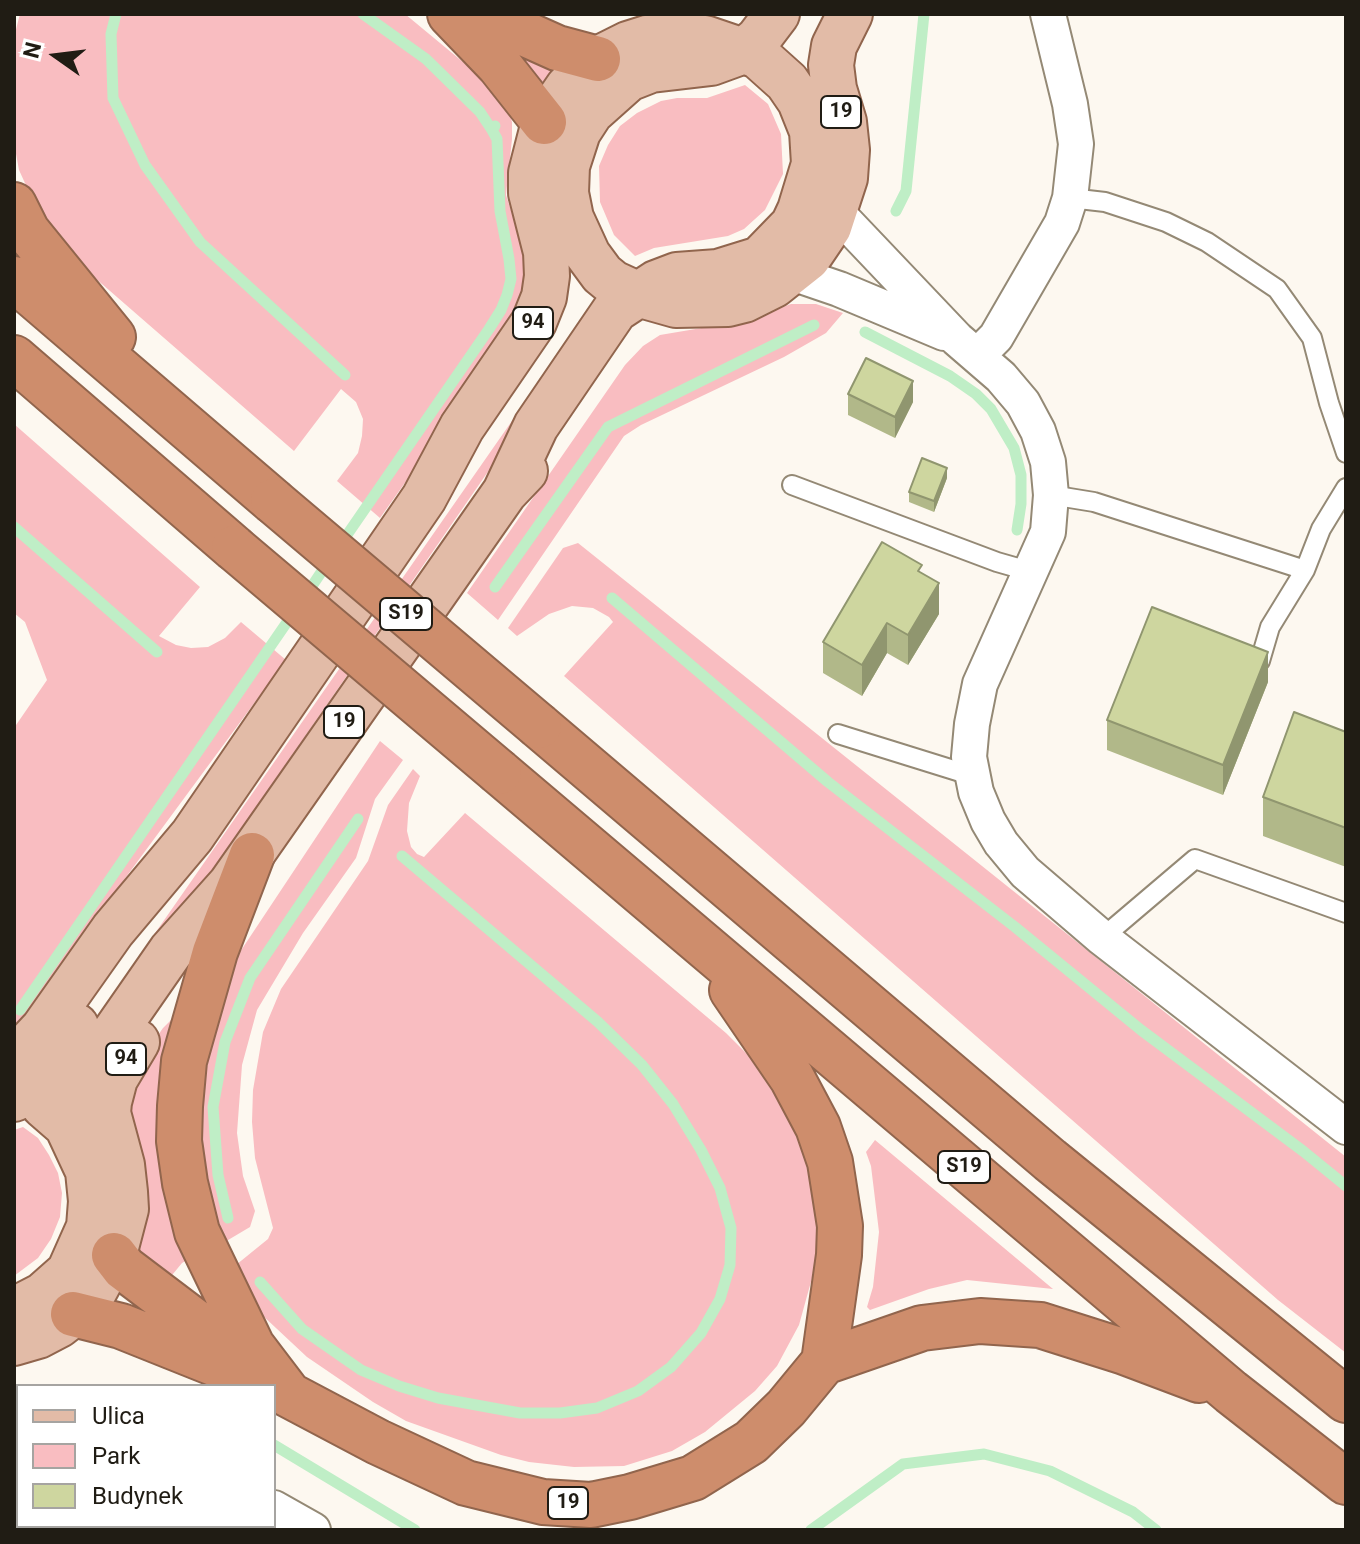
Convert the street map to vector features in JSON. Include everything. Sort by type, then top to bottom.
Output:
[{"type":"highway","points":[[450,14],[499,65],[557,138]]},
{"type":"highway","points":[[481,14],[557,48],[598,59]]},
{"type":"highway","points":[[14,205],[27,231],[185,426]]},
{"type":"highway","name":"S19","points":[[14,279],[1050,1160],[1346,1400]]},
{"type":"highway","name":"S19","points":[[14,358],[1231,1392],[1346,1482]]},
{"type":"highway","name":"19","points":[[241,870],[184,1061],[179,1141],[197,1232],[252,1346],[276,1384]]},
{"type":"highway","points":[[699,941],[792,1078],[818,1127],[830,1162],[840,1226],[824,1362],[922,1328],[980,1321],[1019,1322],[1061,1330],[1231,1392]]},
{"type":"highway","points":[[101,1241],[124,1268],[273,1384]]},
{"type":"highway","points":[[73,1314],[121,1326],[268,1384]]},
{"type":"highway","name":"19","points":[[278,1388],[378,1442],[466,1483],[543,1502],[591,1505],[675,1485],[728,1458],[765,1429],[824,1362]]},
{"type":"main road","name":"94","points":[[17,1085],[39,1081],[133,944],[192,836],[424,498],[462,427],[534,322],[544,297],[547,276],[546,252],[531,193],[531,173],[557,138],[578,132],[591,112],[628,79],[651,70],[711,63],[730,35],[758,39],[777,14]]},
{"type":"main road","points":[[598,59],[647,38],[730,35],[766,61],[787,82],[796,54],[820,14]]},
{"type":"main road","name":"19","points":[[656,299],[656,283],[677,275],[718,272],[760,259],[845,178],[847,150],[844,122],[834,89],[831,65],[834,46],[850,14]]},
{"type":"main road","name":"94","points":[[424,498],[483,440],[565,319],[580,287],[588,255],[575,231],[568,205],[557,138],[568,87],[598,59]]},
{"type":"main road","name":"19","points":[[241,870],[505,492],[536,426],[615,310],[656,299],[707,305],[744,300],[792,273],[822,241],[822,197],[814,164],[812,131],[800,101],[787,82]]},
{"type":"main road","points":[[588,255],[602,274],[656,299]]},
{"type":"main road","name":"94","points":[[14,1343],[38,1336],[73,1314],[95,1290],[101,1241],[91,1201],[88,1171],[67,1126],[81,1085],[171,951],[241,870]]},
{"type":"main road","name":"94","points":[[14,1310],[43,1295],[101,1241],[126,1201],[122,1165],[108,1113],[111,1092],[128,1055],[190,965],[241,870]]},
{"type":"main road","points":[[17,1085],[67,1126]]},
{"type":"street","points":[[792,273],[839,289],[967,347],[996,337],[1062,223],[1070,198],[1076,144],[1070,104],[1048,14]]},
{"type":"street","points":[[822,197],[967,347],[1001,377],[1023,403],[1038,431],[1048,462],[1051,495],[1048,532],[980,684],[970,746],[973,776],[988,821],[1025,872],[1102,938],[1346,1127]]},
{"type":"street","points":[[276,1509],[313,1530]]},
{"type":"lane","points":[[1070,198],[1105,202],[1166,222],[1207,242],[1277,289],[1312,338],[1346,453]]},
{"type":"lane","points":[[792,485],[997,562],[1032,572]]},
{"type":"lane","points":[[1260,661],[1270,627],[1305,570],[1321,529],[1346,488]]},
{"type":"lane","points":[[1051,495],[1094,502],[1305,570]]},
{"type":"lane","points":[[838,734],[973,776]]},
{"type":"lane","points":[[1102,938],[1195,859],[1346,913]]},
{"type":"green space","points":[[20,14],[405,14],[504,96],[512,122],[506,195],[529,266],[516,326],[380,518],[337,481],[358,453],[363,419],[356,402],[341,389],[294,451],[79,264],[35,205],[19,170],[14,143],[14,37]]},
{"type":"green space","points":[[485,30],[558,67],[544,88]]},
{"type":"green space","points":[[745,85],[768,104],[781,134],[783,174],[765,210],[744,229],[728,236],[654,248],[635,256],[614,235],[600,202],[599,166],[620,126],[661,101],[707,98]]},
{"type":"green space","points":[[599,296],[597,314],[64,1085],[52,1081]]},
{"type":"green space","points":[[791,304],[816,304],[843,313],[826,333],[784,357],[624,436],[498,620],[467,593],[625,365],[643,346],[660,335],[743,321]]},
{"type":"green space","points":[[14,424],[200,587],[159,636],[176,645],[208,647],[225,638],[241,622],[286,660],[14,1029],[14,728],[47,680],[25,622],[14,613]]},
{"type":"green space","points":[[578,543],[1346,1157],[1346,1353],[1278,1300],[564,676],[613,622],[609,617],[593,608],[572,606],[549,614],[517,636],[508,628],[563,548]]},
{"type":"green space","points":[[380,741],[403,760],[375,799],[356,858],[303,933],[257,1010],[242,1065],[237,1133],[243,1176],[255,1211],[250,1227],[218,1246],[198,1178],[194,1100],[230,967]]},
{"type":"green space","points":[[413,769],[420,776],[409,803],[407,831],[411,847],[417,854],[424,857],[465,813],[726,1033],[748,1055],[799,1131],[809,1167],[819,1237],[799,1325],[777,1366],[755,1391],[705,1432],[672,1451],[624,1466],[574,1467],[529,1462],[406,1421],[307,1357],[261,1314],[231,1269],[268,1239],[273,1228],[255,1158],[252,1122],[253,1090],[263,1032],[281,989],[368,861],[388,805]]},
{"type":"green space","points":[[175,1016],[192,1257],[182,1263],[168,1280],[135,1258],[127,1117],[143,1057]]},
{"type":"green space","points":[[23,1127],[38,1138],[49,1155],[58,1173],[62,1193],[60,1217],[51,1239],[38,1258],[14,1276],[14,1130]]},
{"type":"green space","points":[[875,1140],[1053,1289],[967,1280],[929,1289],[870,1310],[867,1307],[873,1287],[879,1232],[871,1166],[866,1152]]},
{"type":"building","points":[[866,358],[913,381],[895,417],[848,394]]},
{"type":"building","points":[[922,458],[947,468],[934,501],[909,492]]},
{"type":"building","points":[[882,542],[922,565],[918,571],[939,583],[908,635],[887,623],[862,665],[823,642]]},
{"type":"building","points":[[1152,607],[1268,652],[1223,765],[1107,720]]},
{"type":"building","points":[[1294,712],[1346,732],[1346,828],[1263,797]]},
{"type":"building","points":[[52,1528],[85,1528],[83,1530],[50,1530]]},
{"type":"waterway","points":[[116,14],[111,34],[113,98],[145,165],[200,242],[345,375]]},
{"type":"waterway","points":[[363,14],[426,59],[480,112],[492,130],[495,126]]},
{"type":"waterway","points":[[896,211],[906,191],[924,14]]},
{"type":"waterway","points":[[340,545],[489,329],[507,295],[511,279],[500,211],[497,139],[492,130]]},
{"type":"waterway","points":[[495,587],[608,427],[814,325]]},
{"type":"waterway","points":[[865,332],[950,376],[991,409],[1014,448],[1021,475],[1017,530]]},
{"type":"waterway","points":[[14,527],[157,652]]},
{"type":"waterway","points":[[304,598],[330,559]]},
{"type":"waterway","points":[[612,598],[828,782],[1015,927],[1141,1030],[1346,1186]]},
{"type":"waterway","points":[[20,1010],[294,612]]},
{"type":"waterway","points":[[228,1218],[218,1175],[213,1107],[225,1042],[250,978],[358,819]]},
{"type":"waterway","points":[[260,1282],[302,1329],[361,1370],[438,1398],[520,1413],[560,1413],[597,1408],[638,1391],[671,1367],[701,1333],[720,1299],[730,1265],[731,1228],[720,1188],[673,1104],[642,1065],[598,1022],[402,856]]},
{"type":"waterway","points":[[276,1446],[415,1530]]},
{"type":"waterway","points":[[811,1530],[903,1464],[984,1454],[1050,1471],[1133,1512],[1156,1530]]}]
